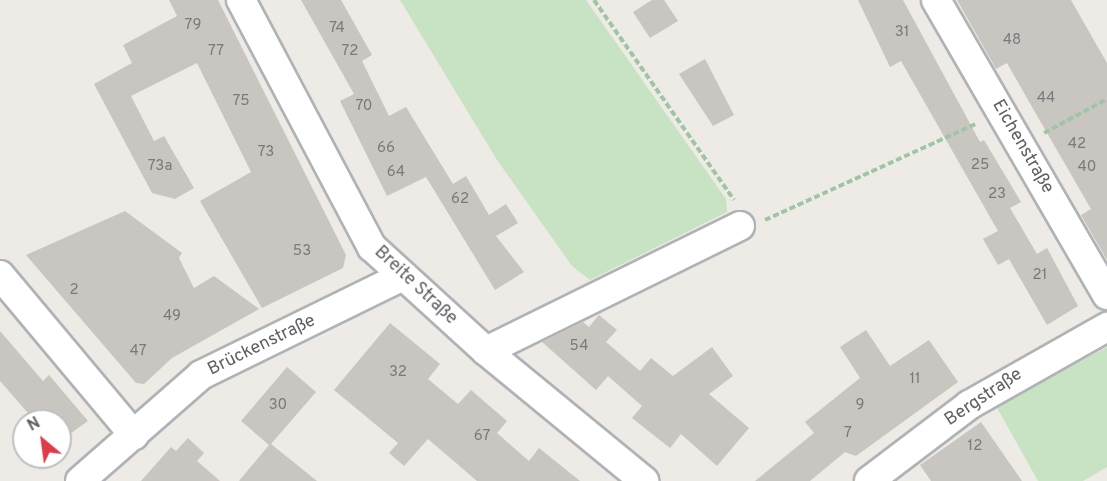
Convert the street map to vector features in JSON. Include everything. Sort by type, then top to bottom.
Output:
[{"type":"street","name":"Breite Straße","points":[[242,0],[351,212],[372,247],[401,277],[486,351],[644,481]]},
{"type":"street","name":"Eichenstraße","points":[[936,0],[1107,295]]},
{"type":"street","points":[[486,351],[740,226]]},
{"type":"street","points":[[0,275],[134,435]]},
{"type":"street","name":"Brückenstraße","points":[[84,480],[201,375],[401,277]]},
{"type":"street","name":"Bergstraße","points":[[868,481],[969,405],[1107,327]]},
{"type":"path","points":[[594,0],[733,195],[740,226],[786,215],[1001,112]]},
{"type":"path","points":[[1021,145],[1107,99]]},
{"type":"green space","points":[[400,0],[586,0],[726,199],[727,212],[590,280],[572,266],[497,160]]},
{"type":"green space","points":[[1107,347],[1107,467],[1083,481],[1038,481],[996,406]]},
{"type":"building","points":[[169,0],[218,0],[346,255],[343,268],[262,308],[200,201],[251,172],[197,63],[131,96],[154,141],[164,136],[194,188],[175,199],[152,193],[94,84],[132,63],[123,45],[177,16]]},
{"type":"building","points":[[301,0],[341,0],[372,55],[362,61],[389,116],[406,107],[453,184],[466,176],[489,215],[506,204],[518,223],[496,236],[524,272],[495,290],[426,177],[387,196],[340,101],[354,94]]},
{"type":"building","points":[[652,0],[664,0],[678,21],[650,38],[633,12]]},
{"type":"building","points":[[858,0],[903,0],[980,142],[984,140],[1021,202],[1010,208],[1037,254],[1047,248],[1078,306],[1047,325],[1009,259],[998,265],[983,239],[998,231],[901,61],[890,67]]},
{"type":"building","points":[[957,0],[1071,0],[1107,63],[1107,260],[1081,215],[1091,209],[1007,63],[996,69]]},
{"type":"building","points":[[705,59],[734,115],[713,126],[679,74]]},
{"type":"building","points":[[125,211],[182,253],[179,258],[194,288],[214,276],[259,309],[172,358],[144,384],[136,383],[26,255]]},
{"type":"building","points":[[599,315],[617,330],[606,342],[640,371],[651,358],[673,376],[712,347],[733,376],[709,394],[749,428],[717,466],[681,434],[670,448],[632,418],[642,406],[608,376],[596,390],[542,342],[583,322],[589,327]]},
{"type":"building","points":[[390,323],[440,364],[428,379],[458,404],[471,390],[507,421],[497,433],[529,461],[539,448],[580,481],[477,481],[428,439],[404,466],[389,453],[398,443],[334,390]]},
{"type":"building","points":[[866,330],[890,366],[929,340],[958,382],[856,456],[845,452],[810,481],[755,481],[814,433],[805,422],[860,378],[840,347]]},
{"type":"building","points":[[0,331],[43,381],[49,375],[88,421],[72,432],[72,409],[24,409],[0,381]]},
{"type":"building","points":[[287,367],[316,392],[271,444],[317,481],[239,481],[269,445],[241,421]]},
{"type":"building","points":[[981,422],[1022,481],[931,481],[920,465]]},
{"type":"building","points":[[188,438],[204,453],[197,461],[220,481],[141,481],[171,447],[176,451]]}]
